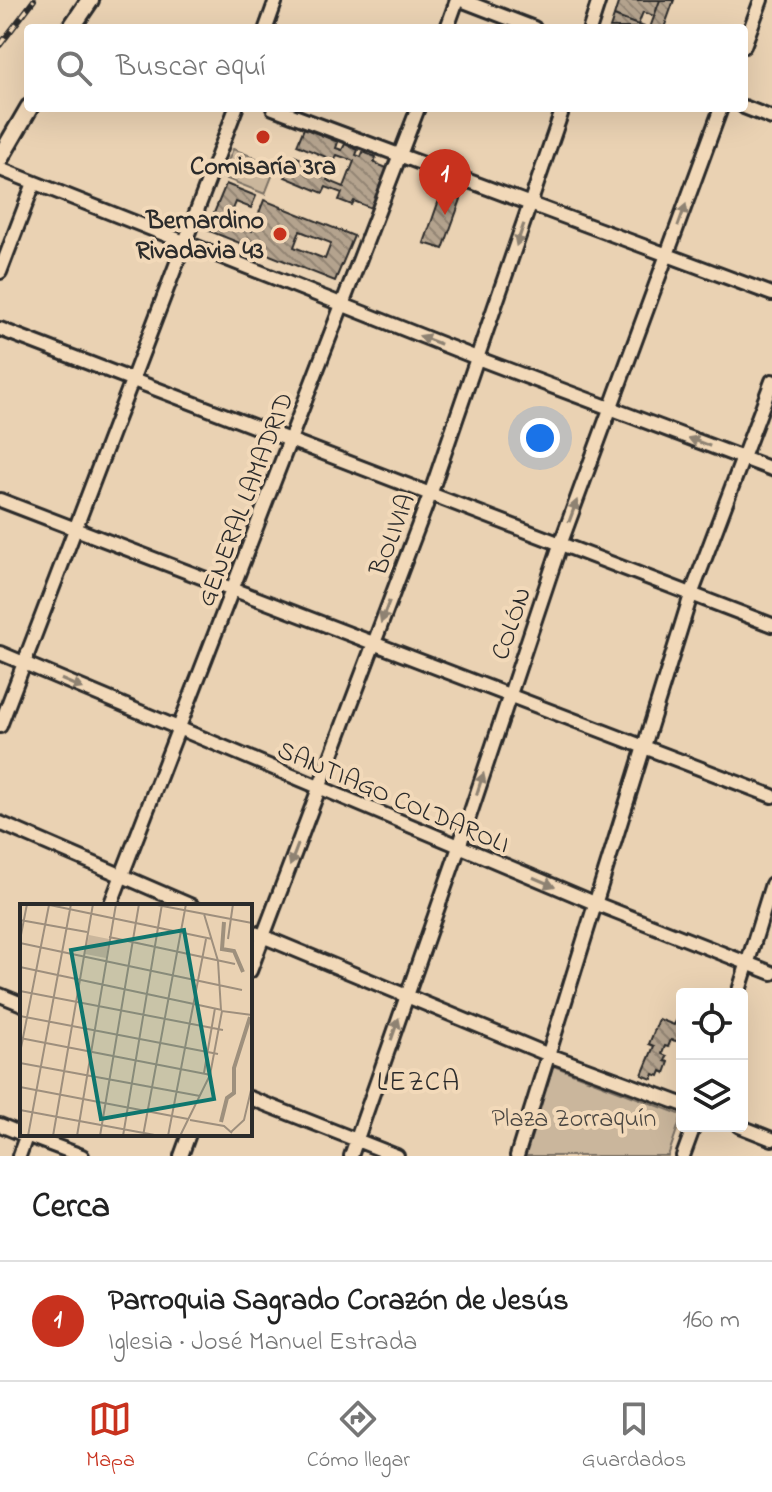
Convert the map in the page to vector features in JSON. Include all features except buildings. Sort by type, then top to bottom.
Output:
[{"type":"main road","points":[[77,24],[90,0]]},
{"type":"main road","points":[[79,24],[103,0]]},
{"type":"main road","points":[[0,138],[24,99]]},
{"type":"main road","points":[[0,158],[27,112]]},
{"type":"street","points":[[267,24],[276,0]]},
{"type":"street","points":[[449,24],[459,0],[523,24]]},
{"type":"street","points":[[591,24],[599,0]]},
{"type":"street","points":[[748,35],[761,0]]},
{"type":"street","points":[[748,109],[772,118]]},
{"type":"street","points":[[0,726],[234,112]]},
{"type":"street","points":[[284,112],[772,294]]},
{"type":"street","name":"GENERAL LAMADRID","points":[[111,904],[417,112]]},
{"type":"street","name":"BOLIVIA","points":[[252,959],[256,934],[319,789],[430,495],[562,112]]},
{"type":"street","name":"COLÓN","points":[[351,1156],[560,545],[720,112]]},
{"type":"street","points":[[0,169],[477,358],[772,469]]},
{"type":"street","points":[[0,272],[34,183]]},
{"type":"street","points":[[0,329],[772,625]]},
{"type":"street","points":[[517,1156],[691,595],[772,381]]},
{"type":"street","points":[[0,500],[772,796]]},
{"type":"street","name":"SANTIAGO COLDAROLI","points":[[0,653],[319,789],[772,973]]},
{"type":"street","points":[[0,823],[187,904]]},
{"type":"street","points":[[740,988],[772,884]]},
{"type":"street","points":[[256,934],[549,1055],[676,1102]]},
{"type":"street","points":[[0,995],[20,1003]]},
{"type":"street","points":[[252,1099],[397,1156]]},
{"type":"street","points":[[0,1125],[20,1132]]},
{"type":"street","points":[[748,1130],[772,1139]]},
{"type":"street","points":[[683,1156],[692,1132]]},
{"type":"street","points":[[19,1156],[24,1136]]},
{"type":"street","points":[[30,1136],[82,1156]]},
{"type":"street","points":[[181,1156],[188,1136]]},
{"type":"green space","points":[[233,149],[276,166],[265,194],[222,177]]},
{"type":"green space","name":"Plaza Zorraquín","points":[[551,1065],[676,1113],[676,1132],[668,1156],[516,1156]]},
{"type":"railway","points":[[0,45],[34,0]]},
{"type":"place","name":"Comisaría 3ra","points":[[263,137]]},
{"type":"place","name":"Parroquia Sagrado Corazón de Jesús","points":[[445,215]]},
{"type":"place","name":"Bernardino Rivadavia 43","points":[[280,234]]},
{"type":"district","name":"LEZCA","points":[[419,1080]]}]
